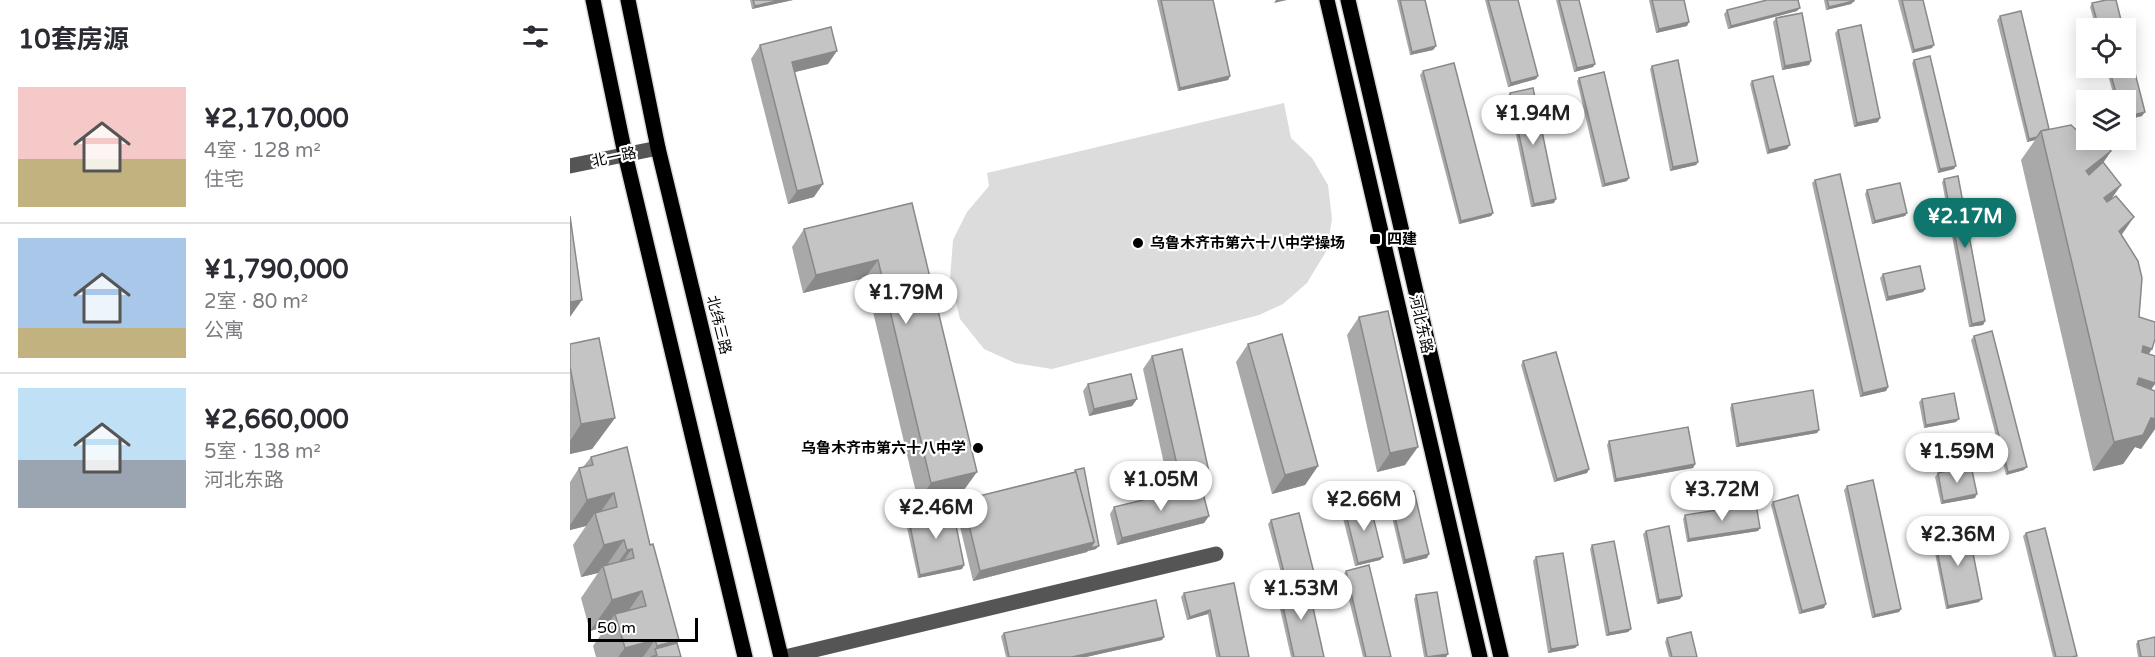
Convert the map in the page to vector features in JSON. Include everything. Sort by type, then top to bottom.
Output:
[{"type":"main road","points":[[593,0],[624,154],[745,657]]},
{"type":"main road","name":"北纬三路","points":[[628,0],[658,148],[783,657]]},
{"type":"main road","name":"河北东路","points":[[1327,0],[1480,657]]},
{"type":"main road","points":[[1348,0],[1502,657]]},
{"type":"street","name":"北一路","points":[[570,166],[658,148]]},
{"type":"street","points":[[783,657],[1216,554]]},
{"type":"shaded area","points":[[1284,103],[1291,138],[1312,158],[1328,185],[1332,219],[1327,250],[1307,283],[1283,304],[1259,315],[1052,369],[1015,363],[984,349],[960,319],[950,279],[953,240],[967,212],[989,186],[987,173]]},
{"type":"building","points":[[753,0],[781,0],[755,6]]},
{"type":"building","points":[[1161,0],[1213,0],[1230,76],[1180,88]]},
{"type":"building","points":[[1400,0],[1425,0],[1436,46],[1412,52]]},
{"type":"building","points":[[1488,0],[1518,0],[1538,76],[1511,83]]},
{"type":"building","points":[[1559,0],[1579,0],[1595,64],[1577,68]]},
{"type":"building","points":[[1652,0],[1684,0],[1689,22],[1659,29]]},
{"type":"building","points":[[1767,0],[1798,0],[1800,8],[1731,26],[1727,10]]},
{"type":"building","points":[[1827,0],[1854,0],[1854,1],[1829,7]]},
{"type":"building","points":[[1902,0],[1923,0],[1934,45],[1914,50]]},
{"type":"building","points":[[2116,0],[2120,18],[2096,18],[2092,3]]},
{"type":"building","points":[[2021,11],[2049,129],[2029,139],[2000,16]]},
{"type":"building","points":[[1802,13],[1811,61],[1785,66],[1776,18]]},
{"type":"building","points":[[1861,25],[1880,118],[1857,123],[1838,30]]},
{"type":"building","points":[[831,27],[837,51],[792,62],[823,184],[797,191],[760,45]]},
{"type":"building","points":[[1930,56],[1956,166],[1940,169],[1914,60]]},
{"type":"building","points":[[1678,60],[1698,162],[1673,167],[1652,66]]},
{"type":"building","points":[[1454,63],[1493,213],[1461,221],[1423,71]]},
{"type":"building","points":[[1604,72],[1629,178],[1605,184],[1579,78]]},
{"type":"building","points":[[1773,76],[1790,145],[1769,150],[1752,81]]},
{"type":"building","points":[[2136,77],[2145,112],[2136,114],[2136,90],[2115,90],[2112,78]]},
{"type":"building","points":[[1533,88],[1556,199],[1534,204],[1510,93]]},
{"type":"building","points":[[2071,125],[2076,130],[2076,150],[2111,151],[2086,171],[2089,175],[2103,162],[2121,185],[2104,198],[2107,202],[2116,196],[2134,217],[2119,231],[2138,261],[2142,278],[2139,317],[2155,322],[2155,339],[2152,349],[2143,346],[2142,352],[2155,356],[2155,383],[2139,378],[2137,384],[2155,391],[2155,419],[2151,418],[2143,435],[2114,442],[2041,131]]},
{"type":"building","points":[[1840,174],[1888,387],[1863,393],[1815,180]]},
{"type":"building","points":[[1958,176],[1985,321],[1972,324],[1944,179]]},
{"type":"building","points":[[1900,183],[1907,213],[1875,221],[1867,190]]},
{"type":"building","points":[[912,203],[977,472],[931,483],[878,260],[816,275],[804,229]]},
{"type":"building","points":[[570,216],[582,300],[570,302]]},
{"type":"building","points":[[1920,266],[1925,289],[1888,297],[1883,274]]},
{"type":"building","points":[[1388,311],[1418,447],[1390,453],[1359,317]]},
{"type":"building","points":[[1992,331],[2027,467],[2008,472],[1974,336]]},
{"type":"building","points":[[1282,334],[1318,466],[1285,475],[1248,344]]},
{"type":"building","points":[[599,338],[615,418],[581,424],[570,367],[570,344]]},
{"type":"building","points":[[1182,349],[1209,472],[1180,478],[1152,356]]},
{"type":"building","points":[[1556,352],[1589,469],[1557,479],[1523,361]]},
{"type":"building","points":[[1131,374],[1137,399],[1094,409],[1088,384]]},
{"type":"building","points":[[1813,390],[1819,430],[1739,444],[1732,404]]},
{"type":"building","points":[[1954,393],[1959,419],[1926,425],[1922,399]]},
{"type":"building","points":[[1688,427],[1695,464],[1616,479],[1609,441]]},
{"type":"building","points":[[627,447],[650,545],[653,544],[679,640],[657,646],[655,640],[625,648],[615,614],[646,606],[642,591],[612,600],[603,566],[634,558],[632,549],[627,550],[624,540],[604,545],[595,513],[617,507],[614,493],[587,500],[579,468],[593,465],[591,457]]},
{"type":"building","points":[[1971,466],[1977,494],[1943,501],[1938,473]]},
{"type":"building","points":[[1084,468],[1099,546],[1090,548],[1094,542],[1075,470]]},
{"type":"building","points":[[1076,472],[1094,542],[980,571],[963,500]]},
{"type":"building","points":[[1873,480],[1901,609],[1875,615],[1847,486]]},
{"type":"building","points":[[1201,486],[1209,516],[1122,538],[1114,507]]},
{"type":"building","points":[[1414,491],[1429,554],[1405,560],[1390,496]]},
{"type":"building","points":[[1798,495],[1826,604],[1802,611],[1773,502]]},
{"type":"building","points":[[1369,500],[1383,557],[1358,563],[1344,506]]},
{"type":"building","points":[[1756,504],[1760,528],[1689,539],[1685,515]]},
{"type":"building","points":[[952,506],[964,565],[920,575],[908,515]]},
{"type":"building","points":[[1299,513],[1314,573],[1286,581],[1271,520]]},
{"type":"building","points":[[1669,526],[1682,596],[1659,600],[1646,531]]},
{"type":"building","points":[[1968,528],[1982,599],[1948,606],[1934,535]]},
{"type":"building","points":[[2045,528],[2077,656],[2056,657],[2026,533]]},
{"type":"building","points":[[1614,541],[1631,629],[1609,633],[1592,545]]},
{"type":"building","points":[[1563,553],[1578,645],[1551,649],[1536,557]]},
{"type":"building","points":[[1369,565],[1391,657],[1366,657],[1346,571]]},
{"type":"building","points":[[1307,581],[1324,657],[1294,657],[1279,588]]},
{"type":"building","points":[[1234,583],[1249,657],[1220,657],[1210,610],[1190,617],[1184,593]]},
{"type":"building","points":[[1437,592],[1448,654],[1427,657],[1416,595]]},
{"type":"building","points":[[1156,600],[1164,637],[1072,657],[1009,657],[1004,633]]},
{"type":"building","points":[[1691,632],[1697,657],[1672,657],[1667,638]]},
{"type":"building","points":[[2155,637],[2155,657],[2141,657],[2138,641]]},
{"type":"building","points":[[677,643],[681,657],[651,657],[657,655],[655,649]]},
{"type":"place","name":"四建","points":[[1375,239]]},
{"type":"place","name":"乌鲁木齐市第六十八中学操场","points":[[1138,243]]},
{"type":"place","name":"乌鲁木齐市第六十八中学","points":[[978,448]]}]
